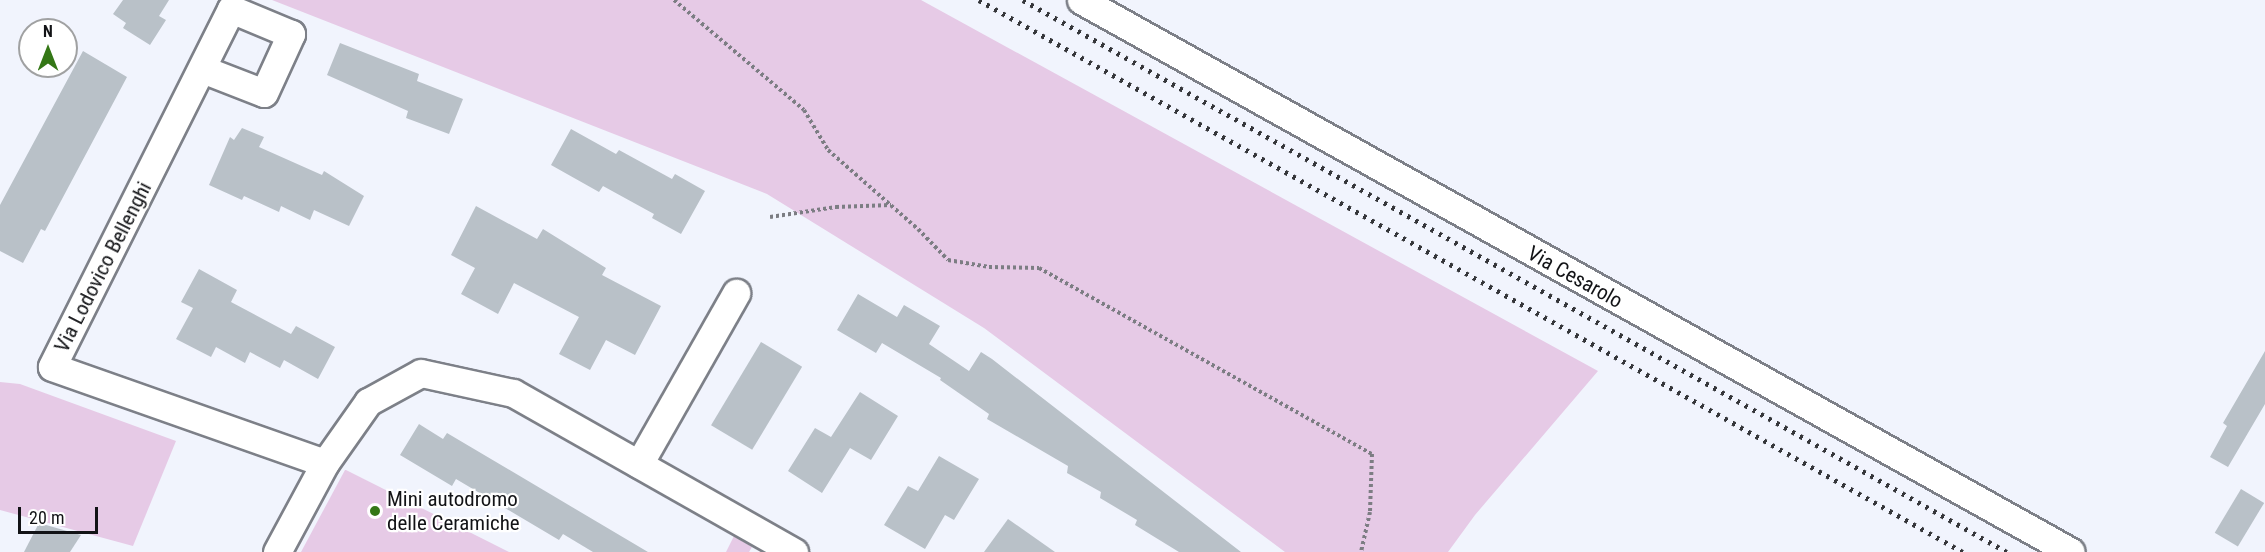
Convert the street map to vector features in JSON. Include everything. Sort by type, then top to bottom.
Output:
[{"type":"street","name":"Via Cesarolo","points":[[1081,0],[2071,552]]},
{"type":"street","name":"Via Lodovico Bellenghi","points":[[202,69],[52,367],[326,463]]},
{"type":"street","points":[[639,464],[736,293]]},
{"type":"street","points":[[277,552],[326,463],[368,402],[421,373],[513,393],[794,552]]},
{"type":"path","points":[[674,0],[804,110],[828,150],[891,205],[948,260],[989,267],[1039,268],[1372,454],[1370,512],[1361,552]]},
{"type":"path","points":[[770,217],[836,207],[891,205]]},
{"type":"shaded area","points":[[272,0],[921,0],[1598,371],[1475,515],[1448,552],[1285,552],[984,328],[767,194]]},
{"type":"shaded area","points":[[0,382],[20,384],[176,441],[133,546],[0,510]]},
{"type":"shaded area","name":"Mini autodromo delle Ceramiche","points":[[346,470],[509,552],[301,552]]},
{"type":"shaded area","points":[[734,536],[752,547],[749,552],[726,552]]},
{"type":"building","points":[[123,0],[169,0],[159,16],[166,20],[150,45],[123,28],[126,23],[113,14]]},
{"type":"building","points":[[340,43],[419,74],[417,81],[463,99],[449,134],[406,118],[408,111],[327,75]]},
{"type":"building","points":[[83,51],[127,77],[45,231],[41,229],[23,263],[0,251],[0,205],[68,78],[78,78],[78,60]]},
{"type":"building","points":[[242,128],[264,137],[259,147],[322,175],[324,171],[364,196],[349,226],[314,210],[310,220],[281,206],[279,212],[244,196],[242,200],[209,185],[230,137],[234,140]]},
{"type":"building","points":[[571,129],[616,154],[619,150],[672,179],[675,174],[705,191],[681,234],[652,218],[654,214],[603,186],[599,192],[551,165]]},
{"type":"building","points":[[476,206],[537,239],[543,229],[606,268],[602,275],[661,306],[635,355],[606,340],[590,370],[559,354],[579,317],[514,283],[498,314],[461,294],[475,268],[451,255]]},
{"type":"building","points":[[199,269],[237,290],[231,302],[291,334],[296,326],[335,347],[318,379],[284,360],[280,368],[250,352],[245,363],[216,347],[211,357],[176,339],[193,308],[181,302]]},
{"type":"building","points":[[858,294],[897,317],[904,305],[940,326],[929,344],[969,371],[981,352],[992,359],[1241,552],[1179,552],[1135,525],[1137,520],[1100,498],[1101,492],[1067,473],[1068,466],[987,419],[989,414],[940,380],[941,378],[882,343],[876,353],[837,330]]},
{"type":"building","points":[[761,342],[802,367],[752,450],[711,425]]},
{"type":"building","points":[[2265,351],[2265,404],[2228,467],[2210,457],[2227,426],[2223,423]]},
{"type":"building","points":[[860,392],[898,416],[871,460],[850,448],[822,493],[788,471],[815,428],[831,437]]},
{"type":"building","points":[[419,424],[443,439],[447,433],[648,552],[593,552],[563,534],[559,540],[456,479],[452,486],[400,455]]},
{"type":"building","points":[[939,456],[979,479],[954,520],[945,515],[925,549],[884,525],[908,486],[918,491]]},
{"type":"building","points":[[2241,489],[2264,503],[2238,547],[2215,533]]},
{"type":"building","points":[[1008,519],[1055,552],[984,552]]},
{"type":"building","points":[[39,523],[81,535],[70,552],[24,552]]},
{"type":"railway","points":[[979,0],[1963,552]]},
{"type":"railway","points":[[1023,0],[2007,552]]},
{"type":"place","name":"Mini autodromo delle Ceramiche","points":[[375,511]]}]
